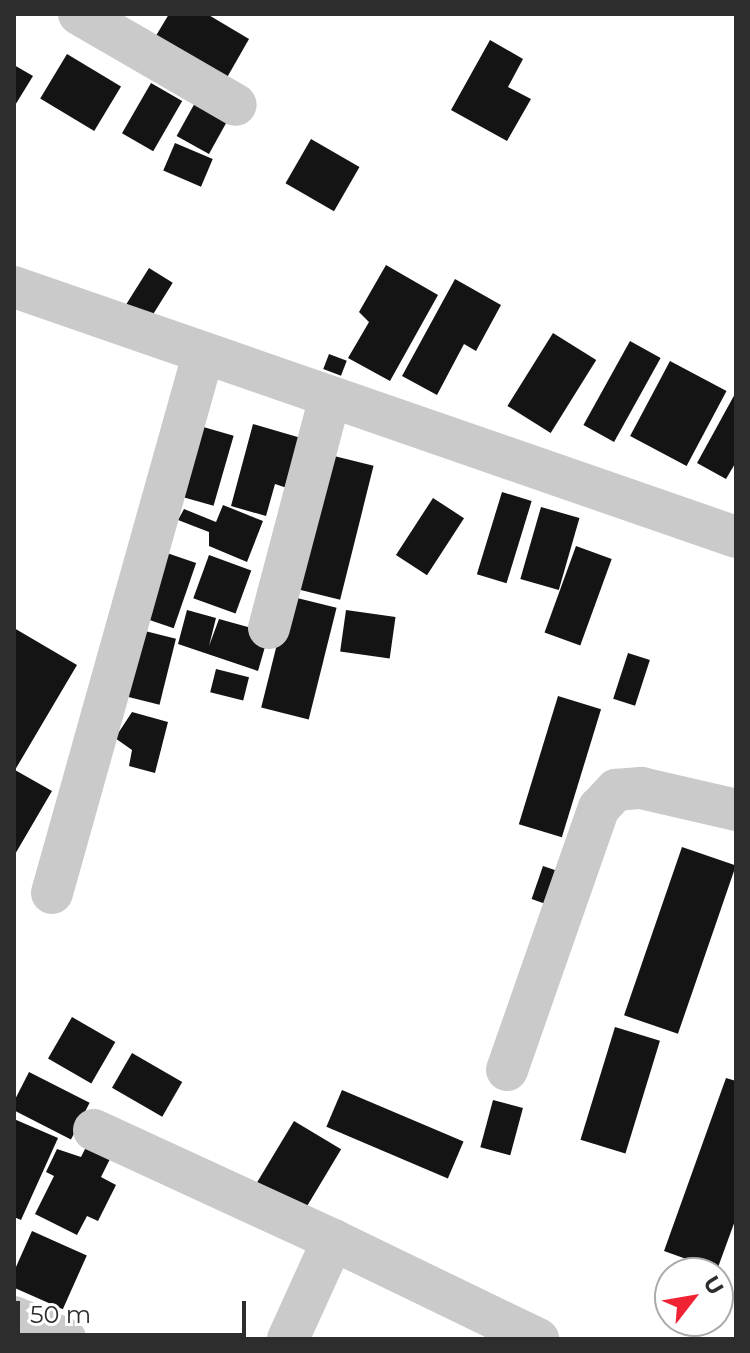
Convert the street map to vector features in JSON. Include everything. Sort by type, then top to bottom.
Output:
[{"type":"street","points":[[79,14],[236,105]]},
{"type":"street","points":[[14,287],[329,401],[736,537]]},
{"type":"street","points":[[52,893],[203,355]]},
{"type":"street","points":[[269,628],[329,401]]},
{"type":"street","points":[[507,1070],[599,808],[616,790],[641,788],[736,810]]},
{"type":"street","points":[[94,1130],[538,1339]]},
{"type":"street","points":[[288,1339],[333,1240]]},
{"type":"street","points":[[14,1317],[65,1339]]},
{"type":"building","points":[[169,14],[207,14],[249,39],[225,81],[154,39]]},
{"type":"building","points":[[490,40],[523,59],[508,87],[531,99],[507,141],[451,110]]},
{"type":"building","points":[[67,54],[121,86],[94,131],[40,99]]},
{"type":"building","points":[[14,65],[33,76],[14,107]]},
{"type":"building","points":[[151,83],[182,101],[153,151],[122,133]]},
{"type":"building","points":[[196,101],[228,119],[209,154],[177,136]]},
{"type":"building","points":[[311,139],[359,167],[334,211],[286,183]]},
{"type":"building","points":[[175,143],[213,159],[201,187],[163,171]]},
{"type":"building","points":[[386,265],[438,295],[390,381],[348,358],[369,322],[359,312]]},
{"type":"building","points":[[149,268],[173,283],[148,323],[124,308]]},
{"type":"building","points":[[455,279],[501,305],[476,351],[464,344],[437,395],[402,376]]},
{"type":"building","points":[[553,333],[596,360],[551,433],[507,406]]},
{"type":"building","points":[[630,341],[661,358],[614,442],[583,425]]},
{"type":"building","points":[[329,354],[347,361],[341,376],[323,369]]},
{"type":"building","points":[[670,361],[727,391],[687,466],[630,436]]},
{"type":"building","points":[[736,392],[736,462],[726,479],[697,463]]},
{"type":"building","points":[[253,424],[301,438],[287,488],[275,484],[266,516],[231,506]]},
{"type":"building","points":[[200,426],[234,436],[214,506],[180,496]]},
{"type":"building","points":[[326,454],[374,466],[340,600],[293,588]]},
{"type":"building","points":[[502,492],[532,501],[507,583],[477,574]]},
{"type":"building","points":[[433,498],[464,518],[427,575],[396,555]]},
{"type":"building","points":[[223,505],[263,521],[247,562],[209,546],[209,532],[178,520],[184,509],[216,522]]},
{"type":"building","points":[[541,507],[579,518],[559,590],[520,579]]},
{"type":"building","points":[[576,546],[612,559],[580,645],[545,632]]},
{"type":"building","points":[[164,552],[196,563],[174,628],[142,617]]},
{"type":"building","points":[[209,555],[251,570],[236,614],[193,598]]},
{"type":"building","points":[[289,596],[337,608],[309,719],[261,708]]},
{"type":"building","points":[[187,610],[216,618],[209,646],[219,619],[269,633],[258,671],[178,644]]},
{"type":"building","points":[[346,610],[396,617],[390,659],[340,652]]},
{"type":"building","points":[[14,628],[77,665],[15,770],[52,791],[14,856]]},
{"type":"building","points":[[141,630],[176,639],[159,705],[125,696]]},
{"type":"building","points":[[628,653],[650,660],[635,706],[613,699]]},
{"type":"building","points":[[216,669],[249,677],[243,701],[210,692]]},
{"type":"building","points":[[558,696],[601,709],[562,837],[519,824]]},
{"type":"building","points":[[132,712],[168,722],[155,773],[129,766],[132,750],[115,738]]},
{"type":"building","points":[[682,847],[736,866],[678,1034],[624,1015]]},
{"type":"building","points":[[543,866],[563,873],[551,906],[532,899]]},
{"type":"building","points":[[72,1017],[115,1042],[91,1084],[48,1059]]},
{"type":"building","points":[[615,1027],[660,1041],[625,1154],[581,1140]]},
{"type":"building","points":[[132,1053],[182,1082],[162,1117],[112,1088]]},
{"type":"building","points":[[29,1072],[90,1103],[71,1139],[14,1110],[14,1101]]},
{"type":"building","points":[[726,1078],[736,1081],[736,1218],[722,1257],[681,1257],[664,1251]]},
{"type":"building","points":[[342,1090],[464,1142],[448,1178],[326,1127]]},
{"type":"building","points":[[493,1100],[523,1108],[510,1155],[480,1147]]},
{"type":"building","points":[[14,1119],[58,1138],[21,1220],[14,1217]]},
{"type":"building","points":[[294,1121],[341,1149],[304,1212],[256,1184]]},
{"type":"building","points":[[87,1145],[111,1157],[101,1177],[116,1185],[98,1221],[87,1216],[77,1235],[35,1214],[54,1176],[46,1172],[57,1149],[81,1157]]},
{"type":"building","points":[[32,1231],[87,1255],[63,1309],[14,1288],[14,1271]]}]
